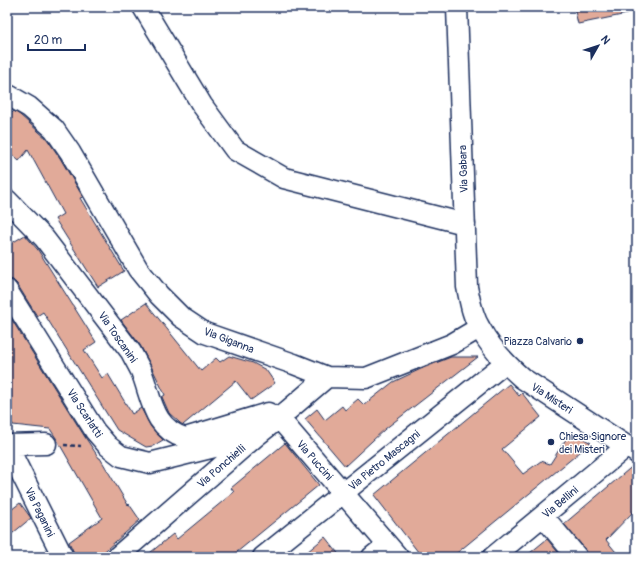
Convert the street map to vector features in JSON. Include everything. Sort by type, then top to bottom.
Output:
[{"type":"street","points":[[143,7],[202,106],[235,150],[284,178],[465,224]]},
{"type":"street","name":"Via Gabara","points":[[457,7],[467,287],[471,308],[480,328]]},
{"type":"street","name":"Via Giganna","points":[[7,95],[29,107],[54,129],[70,152],[138,269],[159,295],[181,317],[205,333],[327,377],[366,378],[452,344],[480,328]]},
{"type":"street","name":"Via Toscanini","points":[[7,200],[44,238],[131,352],[141,372],[150,402],[156,415],[175,435],[186,438],[268,413],[279,418]]},
{"type":"street","name":"Via Scarlatti","points":[[7,290],[95,431],[108,446],[121,456],[150,463],[255,437]]},
{"type":"street","name":"Via Misteri","points":[[480,328],[505,363],[522,378],[632,450]]},
{"type":"street","name":"Via Pietro Mascagni","points":[[263,557],[505,363]]},
{"type":"street","name":"Via Ponchielli","points":[[117,557],[255,437],[327,377]]},
{"type":"street","name":"Via Puccini","points":[[279,418],[343,492],[386,553]]},
{"type":"street","points":[[7,445],[46,444]]},
{"type":"street","name":"Via Paganini","points":[[7,445],[63,557]]},
{"type":"street","name":"Via Bellini","points":[[493,557],[543,516],[632,450]]},
{"type":"street","points":[[543,516],[577,557]]},
{"type":"path","points":[[46,444],[108,446]]},
{"type":"building","points":[[574,7],[627,7],[627,14],[578,24]]},
{"type":"building","points":[[14,111],[47,139],[83,197],[80,198],[124,271],[98,287],[55,219],[63,214],[28,150],[19,161],[7,150],[7,118]]},
{"type":"building","points":[[25,235],[38,250],[96,342],[84,350],[102,378],[108,374],[132,414],[141,408],[151,427],[163,440],[153,446],[146,447],[117,430],[43,312],[37,316],[17,284],[13,280],[7,279],[7,246]]},
{"type":"building","points":[[146,303],[201,371],[216,358],[220,362],[229,356],[253,363],[266,370],[275,383],[251,400],[236,381],[183,425],[169,413],[162,397],[165,395],[152,368],[140,345],[121,320]]},
{"type":"building","points":[[7,312],[85,437],[100,458],[128,505],[129,504],[140,520],[98,557],[76,557],[69,542],[102,518],[56,438],[50,429],[13,425],[7,415]]},
{"type":"building","points":[[451,357],[478,357],[385,429],[345,466],[305,419],[317,409],[325,420],[342,406],[345,410],[358,399],[364,405],[393,382]]},
{"type":"building","points":[[509,384],[519,396],[522,393],[541,417],[502,449],[523,474],[541,461],[550,464],[571,431],[591,443],[452,557],[422,557],[374,495]]},
{"type":"building","points":[[285,443],[319,485],[231,557],[145,557],[173,534],[177,539],[234,492],[231,488]]},
{"type":"building","points":[[635,464],[637,464],[637,506],[606,540],[620,557],[588,557],[586,550],[564,524]]},
{"type":"building","points":[[20,503],[31,518],[7,538],[7,513]]},
{"type":"building","points":[[325,537],[341,557],[301,557]]},
{"type":"building","points":[[547,539],[562,557],[525,557]]},
{"type":"place","name":"Piazza Calvario","points":[[580,341]]},
{"type":"place","name":"Chiesa Signore dei Misteri","points":[[551,442]]}]
